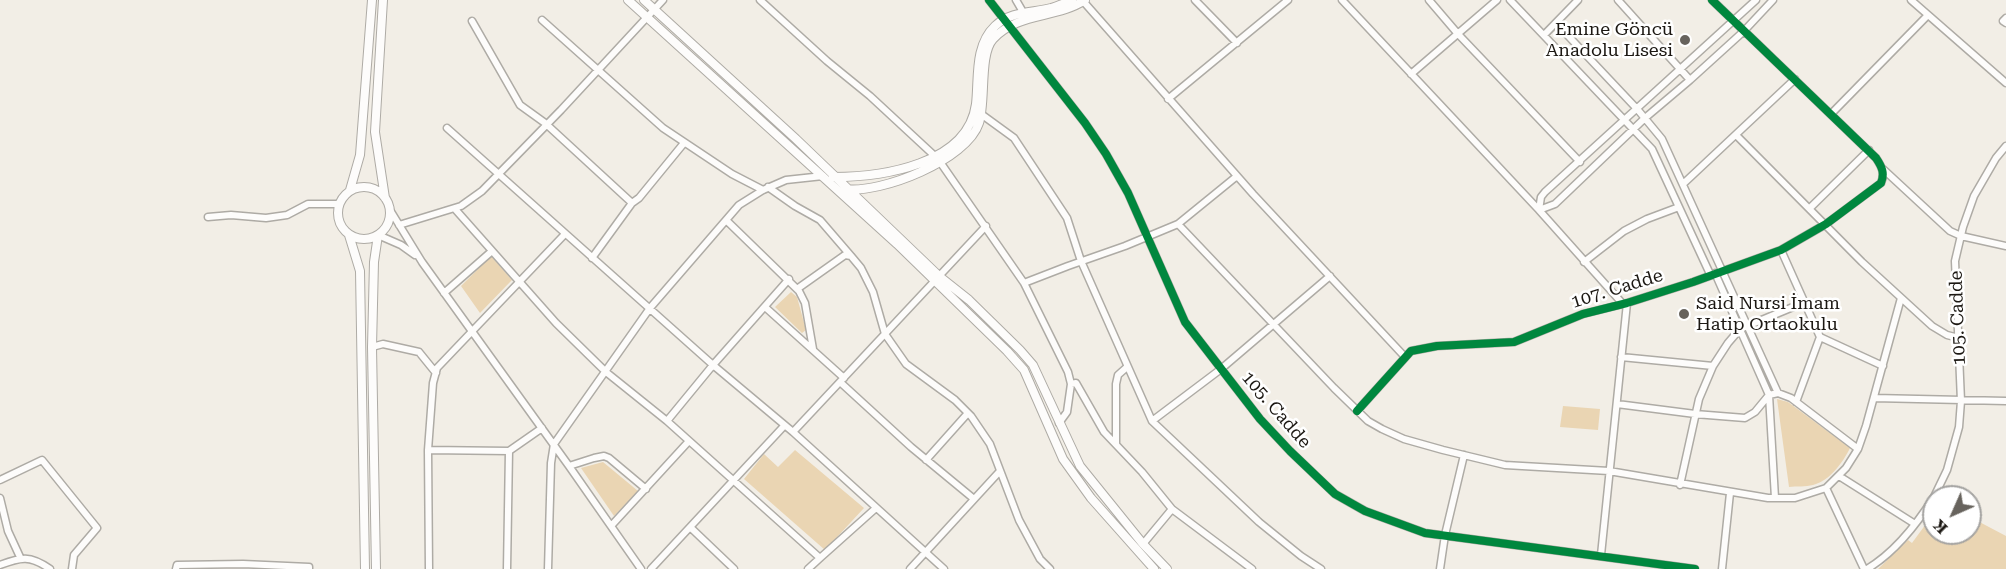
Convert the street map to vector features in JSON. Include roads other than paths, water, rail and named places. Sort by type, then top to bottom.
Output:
[{"type":"main road","points":[[372,0],[358,167],[350,190],[339,204],[337,213],[343,229],[350,235],[366,239],[378,235],[387,226],[390,210],[385,198],[375,132],[383,0]]},
{"type":"main road","points":[[627,0],[937,279],[985,315],[1033,365],[1080,466],[1143,544],[1167,569]]},
{"type":"main road","points":[[644,0],[849,190],[1024,370],[1063,459],[1091,498],[1154,569]]},
{"type":"main road","points":[[835,187],[849,190],[872,187],[917,173],[938,159],[969,128],[976,106],[981,50],[986,37],[1004,18],[1023,12],[1051,8],[1072,0]]},
{"type":"main road","points":[[823,176],[878,175],[938,159],[962,148],[972,137],[981,114],[988,47],[991,40],[1010,25],[1028,18],[1072,8],[1084,1]]},
{"type":"main road","points":[[350,190],[368,187],[376,190],[385,198]]},
{"type":"main road","points":[[350,235],[360,271],[365,569]]},
{"type":"main road","points":[[376,569],[372,347],[374,262],[378,235]]},
{"type":"street","points":[[399,225],[455,209],[482,191],[663,0]]},
{"type":"street","points":[[760,0],[938,159],[986,226],[1024,283],[1068,372],[1071,384],[1067,412],[1059,423]]},
{"type":"street","name":"105. Cadde","points":[[989,0],[1085,123],[1106,154],[1128,194],[1185,322],[1260,419],[1335,494],[1390,522],[1425,533],[1695,569]]},
{"type":"street","points":[[1016,0],[1023,12]]},
{"type":"street","points":[[1195,0],[1237,43]]},
{"type":"street","points":[[1168,99],[1288,0]]},
{"type":"street","points":[[1342,0],[1539,210],[1584,262],[1625,303],[1601,555]]},
{"type":"street","points":[[1429,0],[1458,34],[1580,162]]},
{"type":"street","points":[[1411,74],[1497,0]]},
{"type":"street","points":[[1510,0],[1652,148],[1679,207],[1748,326],[1778,393]]},
{"type":"street","points":[[1544,35],[1578,0]]},
{"type":"street","points":[[1618,0],[1690,80]]},
{"type":"street","points":[[1712,0],[1869,150],[1883,172],[1950,231],[1961,236],[2006,246]]},
{"type":"street","points":[[1539,210],[1541,197],[1545,192],[1638,110],[1756,0]]},
{"type":"street","points":[[1539,210],[1555,204],[1645,118],[1744,31],[1773,0]]},
{"type":"street","points":[[1911,0],[2006,84]]},
{"type":"street","points":[[1084,1],[1237,176],[1405,357]]},
{"type":"street","points":[[1831,114],[1928,15]]},
{"type":"street","points":[[2006,18],[2003,21],[2006,23]]},
{"type":"street","points":[[543,20],[663,128],[732,174],[766,189],[820,220],[861,268],[873,292],[885,334],[906,364],[955,400],[968,413],[990,444],[1023,528],[1040,559],[1050,569]]},
{"type":"street","points":[[472,21],[520,105],[546,125],[632,203]]},
{"type":"street","points":[[1556,23],[1638,110],[1662,139],[1683,184],[1716,273],[1769,395],[1775,498]]},
{"type":"street","points":[[1683,184],[1795,79]]},
{"type":"street","points":[[981,114],[1014,138],[1067,218],[1081,261],[1152,421],[1259,522],[1321,569]]},
{"type":"street","points":[[447,128],[713,365],[793,432],[944,569]]},
{"type":"street","points":[[1736,135],[1901,298],[1932,326],[1947,335],[1959,338]]},
{"type":"street","points":[[592,258],[632,203],[639,198],[684,143]]},
{"type":"street","name":"105. Cadde","points":[[1940,485],[1947,470],[1959,427],[1961,401],[1955,261],[1974,196],[1996,158],[2006,146]]},
{"type":"street","points":[[1810,208],[1869,150]]},
{"type":"street","name":"107. Cadde","points":[[1358,411],[1411,351],[1437,346],[1514,342],[1583,314],[1693,282],[1781,250],[1826,224],[1873,190],[1881,183],[1883,172]]},
{"type":"street","points":[[548,569],[551,463],[554,444],[650,308],[739,204],[786,180],[823,176]]},
{"type":"street","points":[[1024,283],[1147,238],[1178,224],[1237,176]]},
{"type":"street","points":[[208,217],[231,215],[266,218],[287,215],[308,204],[339,204]]},
{"type":"street","points":[[1584,262],[1624,231],[1679,207]]},
{"type":"street","points":[[455,209],[556,323],[606,372],[667,421],[820,558]]},
{"type":"street","points":[[390,210],[422,262],[641,569]]},
{"type":"street","points":[[726,220],[797,289],[805,303],[813,350]]},
{"type":"street","points":[[1178,224],[1358,411],[1368,421],[1382,429],[1404,438],[1505,465],[1609,471],[1680,485],[1775,498],[1795,498],[1826,488],[1846,468],[1858,449],[1901,298]]},
{"type":"street","points":[[793,432],[986,226]]},
{"type":"street","points":[[429,569],[428,450],[437,368],[565,234]]},
{"type":"street","points":[[378,235],[410,250],[422,262]]},
{"type":"street","points":[[1781,250],[1820,337],[1883,366]]},
{"type":"street","points":[[444,293],[492,251]]},
{"type":"street","points":[[797,289],[845,255],[851,256]]},
{"type":"street","points":[[1152,421],[1221,369],[1330,276]]},
{"type":"street","points":[[667,421],[789,279]]},
{"type":"street","points":[[1680,485],[1695,414],[1713,366],[1728,344],[1740,329],[1805,302]]},
{"type":"street","points":[[765,307],[813,350],[926,460],[974,498]]},
{"type":"street","points":[[1796,402],[1820,337]]},
{"type":"street","points":[[372,347],[383,344],[419,352],[436,373]]},
{"type":"street","points":[[1621,357],[1713,366]]},
{"type":"street","points":[[1116,444],[1116,384],[1119,375],[1127,367]]},
{"type":"street","points":[[1071,384],[1078,385],[1104,432],[1172,509],[1252,569]]},
{"type":"street","points":[[1617,404],[1745,418],[1755,412],[1769,395],[1778,393],[1796,402],[1858,449]]},
{"type":"street","points":[[1874,398],[2006,401]]},
{"type":"street","points":[[926,460],[968,413]]},
{"type":"street","points":[[651,569],[784,426]]},
{"type":"street","points":[[428,450],[509,451],[542,428]]},
{"type":"street","points":[[611,526],[689,441]]},
{"type":"street","points":[[507,569],[509,451]]},
{"type":"street","points":[[1440,569],[1445,535],[1464,455]]},
{"type":"street","points":[[569,466],[604,456],[646,489]]},
{"type":"street","points":[[0,480],[42,460],[97,528],[74,555],[72,569]]},
{"type":"street","points":[[910,569],[1000,471]]},
{"type":"street","points":[[1839,476],[1915,524]]},
{"type":"street","points":[[1826,488],[1865,569]]},
{"type":"street","points":[[1722,569],[1730,493]]},
{"type":"street","points":[[0,498],[8,531],[20,557]]},
{"type":"street","points":[[808,569],[876,508]]},
{"type":"street","points":[[1143,544],[1172,509]]},
{"type":"street","name":"105. Cadde","points":[[1865,569],[1898,543],[1922,514]]},
{"type":"street","points":[[690,527],[734,569]]},
{"type":"street","points":[[0,565],[20,557],[34,559],[50,569]]},
{"type":"street","points":[[176,569],[177,565],[243,564],[309,567],[309,569]]},
{"type":"place","name":"Emine Göncü Anadolu Lisesi","points":[[1685,40]]},
{"type":"place","name":"Said Nursi İmam Hatip Ortaokulu","points":[[1684,314]]}]
